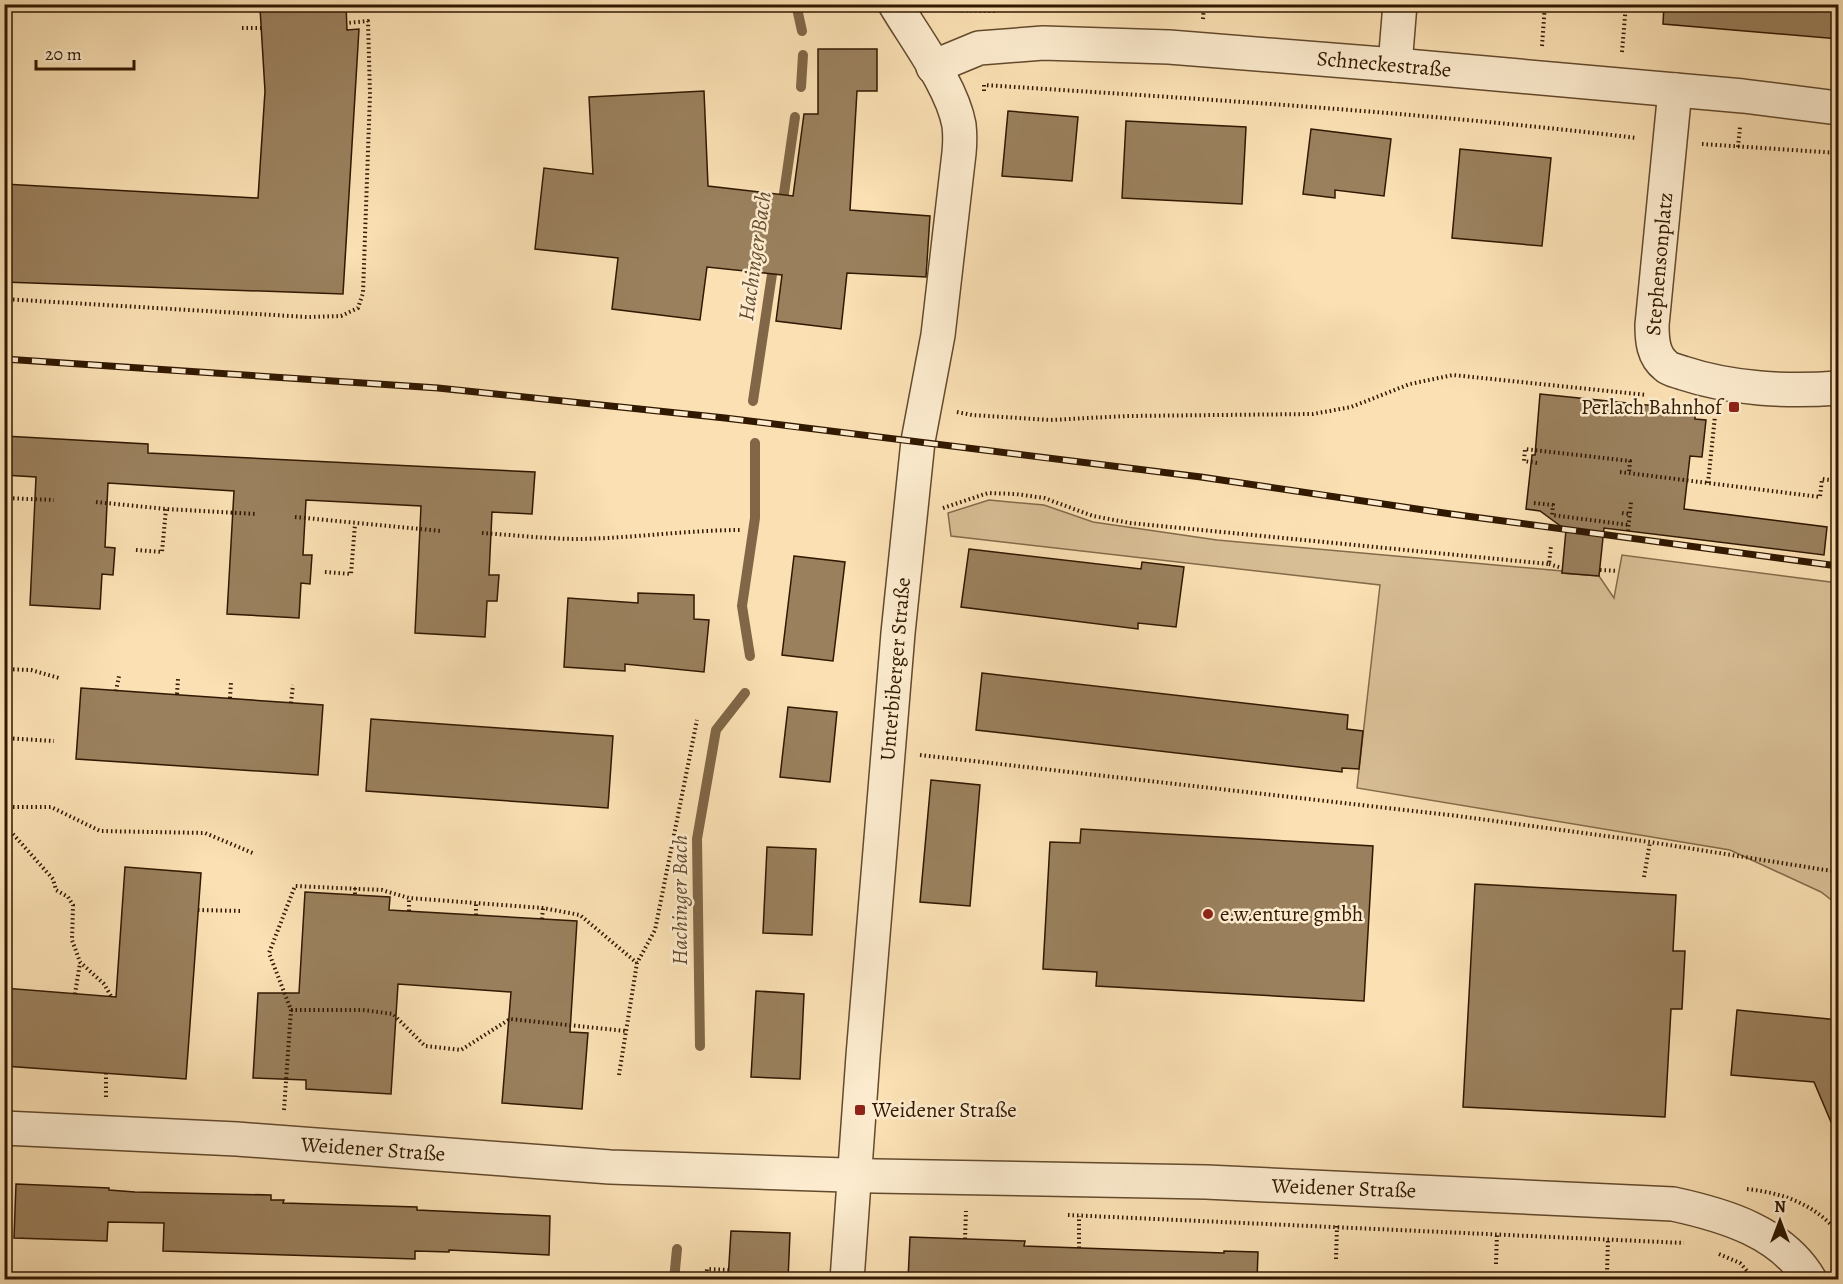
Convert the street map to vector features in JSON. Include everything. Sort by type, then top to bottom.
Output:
[{"type":"street","name":"Unterbiberger Straße","points":[[847,1280],[887,752],[918,441],[938,335],[959,153],[958,123],[949,98],[895,4]]},
{"type":"street","points":[[1395,64],[1400,4]]},
{"type":"street","name":"Schneckestraße","points":[[933,67],[979,48],[1043,43],[1169,47],[1395,64],[1743,96],[1839,108]]},
{"type":"street","name":"Stephensonplatz","points":[[1675,90],[1652,325],[1653,347],[1666,367],[1718,382],[1795,389],[1839,388]]},
{"type":"street","name":"Weidener Straße","points":[[4,1128],[237,1139],[610,1167],[855,1175],[1206,1182],[1673,1204],[1706,1211],[1741,1223],[1785,1251],[1806,1274]]},
{"type":"path","points":[[1203,4],[1203,22]]},
{"type":"path","points":[[1542,51],[1545,4]]},
{"type":"path","points":[[1622,57],[1626,4]]},
{"type":"path","points":[[4,299],[307,317],[341,316],[358,308],[363,293],[370,94],[368,21],[347,23]]},
{"type":"path","points":[[242,28],[261,28]]},
{"type":"path","points":[[983,96],[984,85],[1020,87],[1315,107],[1568,130],[1670,142],[1839,153]]},
{"type":"path","points":[[951,410],[972,415],[1050,420],[1127,416],[1312,414],[1351,407],[1410,384],[1453,375],[1647,395]]},
{"type":"path","points":[[1708,483],[1718,382]]},
{"type":"path","points":[[1712,442],[1720,444]]},
{"type":"path","points":[[1537,463],[1524,461],[1525,448],[1630,460],[1629,474]]},
{"type":"path","points":[[1620,472],[1820,498],[1822,479],[1839,481]]},
{"type":"path","points":[[942,498],[940,508],[988,493],[1016,494],[1044,498],[1093,516],[1130,522],[1549,564],[1562,568]]},
{"type":"path","points":[[4,498],[54,500]]},
{"type":"path","points":[[96,502],[165,509],[256,514]]},
{"type":"path","points":[[1628,531],[1631,502]]},
{"type":"path","points":[[1534,504],[1553,505],[1552,515],[1629,525]]},
{"type":"path","points":[[136,550],[162,552],[165,509]]},
{"type":"path","points":[[1622,513],[1630,514]]},
{"type":"path","points":[[294,517],[441,531]]},
{"type":"path","points":[[326,572],[351,574],[355,524]]},
{"type":"path","points":[[482,533],[578,539],[702,530],[742,530]]},
{"type":"path","points":[[1549,564],[1551,546]]},
{"type":"path","points":[[1600,570],[1618,572]]},
{"type":"path","points":[[4,669],[31,670],[59,678]]},
{"type":"path","points":[[116,691],[119,676]]},
{"type":"path","points":[[177,694],[178,679]]},
{"type":"path","points":[[230,698],[231,682]]},
{"type":"path","points":[[291,703],[293,685]]},
{"type":"path","points":[[619,1075],[637,963],[655,930],[697,720]]},
{"type":"path","points":[[4,738],[54,741]]},
{"type":"path","points":[[919,767],[921,744]]},
{"type":"path","points":[[887,752],[1458,816],[1650,842],[1839,872]]},
{"type":"path","points":[[4,807],[51,807],[100,831],[205,832],[255,854]]},
{"type":"path","points":[[4,824],[53,879],[56,890],[68,897],[73,905],[72,940],[80,962],[104,984],[111,996]]},
{"type":"path","points":[[1644,877],[1650,842]]},
{"type":"path","points":[[284,1118],[291,1010],[269,953],[294,886],[382,890],[409,898],[543,908],[580,915],[637,963]]},
{"type":"path","points":[[355,888],[355,895]]},
{"type":"path","points":[[409,898],[409,911]]},
{"type":"path","points":[[476,904],[476,915]]},
{"type":"path","points":[[542,919],[543,908]]},
{"type":"path","points":[[198,910],[243,911]]},
{"type":"path","points":[[75,993],[80,962]]},
{"type":"path","points":[[291,1010],[393,1014],[425,1046],[461,1050],[510,1019],[626,1031]]},
{"type":"path","points":[[547,1024],[547,1030]]},
{"type":"path","points":[[106,1073],[106,1108]]},
{"type":"path","points":[[955,1211],[977,1212]]},
{"type":"path","points":[[965,1239],[966,1211]]},
{"type":"path","points":[[1057,1215],[1685,1243]]},
{"type":"path","points":[[1079,1216],[1079,1248]]},
{"type":"path","points":[[1336,1259],[1337,1226]]},
{"type":"path","points":[[1496,1264],[1497,1233]]},
{"type":"path","points":[[1607,1274],[1608,1238]]},
{"type":"path","points":[[1713,1252],[1740,1263],[1755,1280]]},
{"type":"path","points":[[706,1280],[707,1269],[729,1270]]},
{"type":"shaded area","points":[[989,500],[1044,505],[1093,522],[1217,540],[1599,576],[1614,598],[1622,555],[1838,583],[1838,905],[1821,892],[1730,850],[1357,788],[1380,585],[951,536],[948,513]]},
{"type":"building","points":[[299,4],[346,4],[347,30],[359,29],[343,294],[4,282],[4,184],[258,198],[265,91],[260,8]]},
{"type":"building","points":[[1664,4],[1839,4],[1839,39],[1663,24]]},
{"type":"building","points":[[818,49],[877,49],[877,91],[857,91],[850,210],[930,216],[926,277],[847,273],[841,329],[776,321],[782,275],[707,267],[700,320],[612,309],[618,258],[535,249],[544,168],[593,174],[589,97],[704,91],[708,186],[793,196],[804,114],[818,114]]},
{"type":"building","points":[[1008,111],[1078,117],[1072,181],[1002,176]]},
{"type":"building","points":[[1126,121],[1246,127],[1242,204],[1122,198]]},
{"type":"building","points":[[1311,129],[1391,139],[1384,196],[1335,190],[1335,198],[1303,194]]},
{"type":"building","points":[[1460,149],[1551,158],[1542,246],[1452,238]]},
{"type":"building","points":[[1540,394],[1695,410],[1695,419],[1706,420],[1702,457],[1690,456],[1684,509],[1827,527],[1824,555],[1604,528],[1599,576],[1562,573],[1566,530],[1540,511],[1526,509],[1532,455],[1535,455]]},
{"type":"building","points":[[4,436],[148,444],[148,453],[535,472],[532,514],[492,512],[489,575],[499,575],[497,601],[487,601],[485,637],[415,633],[421,506],[306,500],[303,555],[312,555],[310,584],[301,583],[299,618],[227,614],[234,491],[108,483],[105,547],[115,548],[113,575],[102,574],[100,609],[30,605],[36,477],[4,475]]},
{"type":"building","points":[[969,549],[1141,569],[1142,562],[1184,567],[1176,627],[1138,623],[1138,629],[961,607]]},
{"type":"building","points":[[794,556],[845,562],[833,661],[782,655]]},
{"type":"building","points":[[638,593],[694,595],[694,619],[709,620],[704,672],[625,664],[625,671],[564,667],[568,598],[638,603]]},
{"type":"building","points":[[982,673],[1348,715],[1347,729],[1363,731],[1359,769],[1342,768],[1342,772],[976,730]]},
{"type":"building","points":[[81,688],[323,705],[318,775],[76,759]]},
{"type":"building","points":[[788,707],[837,712],[830,782],[780,777]]},
{"type":"building","points":[[371,719],[613,736],[608,808],[366,791]]},
{"type":"building","points":[[931,780],[980,785],[970,906],[920,902]]},
{"type":"building","name":"e.w.enture gmbh","points":[[1081,829],[1373,846],[1364,1001],[1096,986],[1097,972],[1043,969],[1050,842],[1080,843]]},
{"type":"building","points":[[767,847],[816,849],[812,935],[763,933]]},
{"type":"building","points":[[125,867],[201,873],[186,1079],[4,1066],[4,988],[116,997]]},
{"type":"building","points":[[1475,884],[1676,895],[1673,951],[1685,951],[1682,1009],[1671,1009],[1665,1117],[1463,1107]]},
{"type":"building","points":[[305,892],[390,897],[389,910],[577,921],[570,1032],[588,1033],[582,1109],[502,1103],[511,992],[398,984],[391,1094],[306,1089],[306,1080],[253,1078],[258,993],[299,993]]},
{"type":"building","points":[[756,991],[804,994],[800,1079],[751,1077]]},
{"type":"building","points":[[1737,1010],[1839,1020],[1839,1141],[1814,1082],[1731,1075]]},
{"type":"building","points":[[16,1184],[109,1188],[109,1190],[135,1192],[271,1195],[271,1200],[284,1200],[283,1203],[417,1207],[417,1210],[550,1216],[549,1255],[449,1250],[449,1252],[415,1251],[415,1259],[163,1251],[164,1223],[108,1222],[107,1241],[14,1238]]},
{"type":"building","points":[[731,1231],[790,1233],[788,1280],[728,1280]]},
{"type":"building","points":[[910,1237],[1025,1241],[1024,1246],[1224,1253],[1224,1251],[1258,1252],[1257,1280],[908,1280]]},
{"type":"waterway","name":"Hachinger Bach","points":[[796,4],[802,31]]},
{"type":"waterway","name":"Hachinger Bach","points":[[801,87],[803,55]]},
{"type":"waterway","name":"Hachinger Bach","points":[[782,207],[795,117]]},
{"type":"waterway","name":"Hachinger Bach","points":[[753,401],[774,261]]},
{"type":"waterway","name":"Hachinger Bach","points":[[750,656],[742,606],[755,518],[755,443]]},
{"type":"waterway","name":"Hachinger Bach","points":[[700,1046],[697,839],[716,730],[745,693]]},
{"type":"waterway","name":"Hachinger Bach","points":[[674,1280],[677,1249]]},
{"type":"railway","points":[[4,359],[438,388],[725,418],[1201,477],[1451,514],[1838,566]]},
{"type":"place","name":"Perlach Bahnhof","points":[[1734,407]]},
{"type":"place","name":"e.w.enture gmbh","points":[[1208,914]]},
{"type":"place","name":"Weidener Straße","points":[[860,1110]]}]
